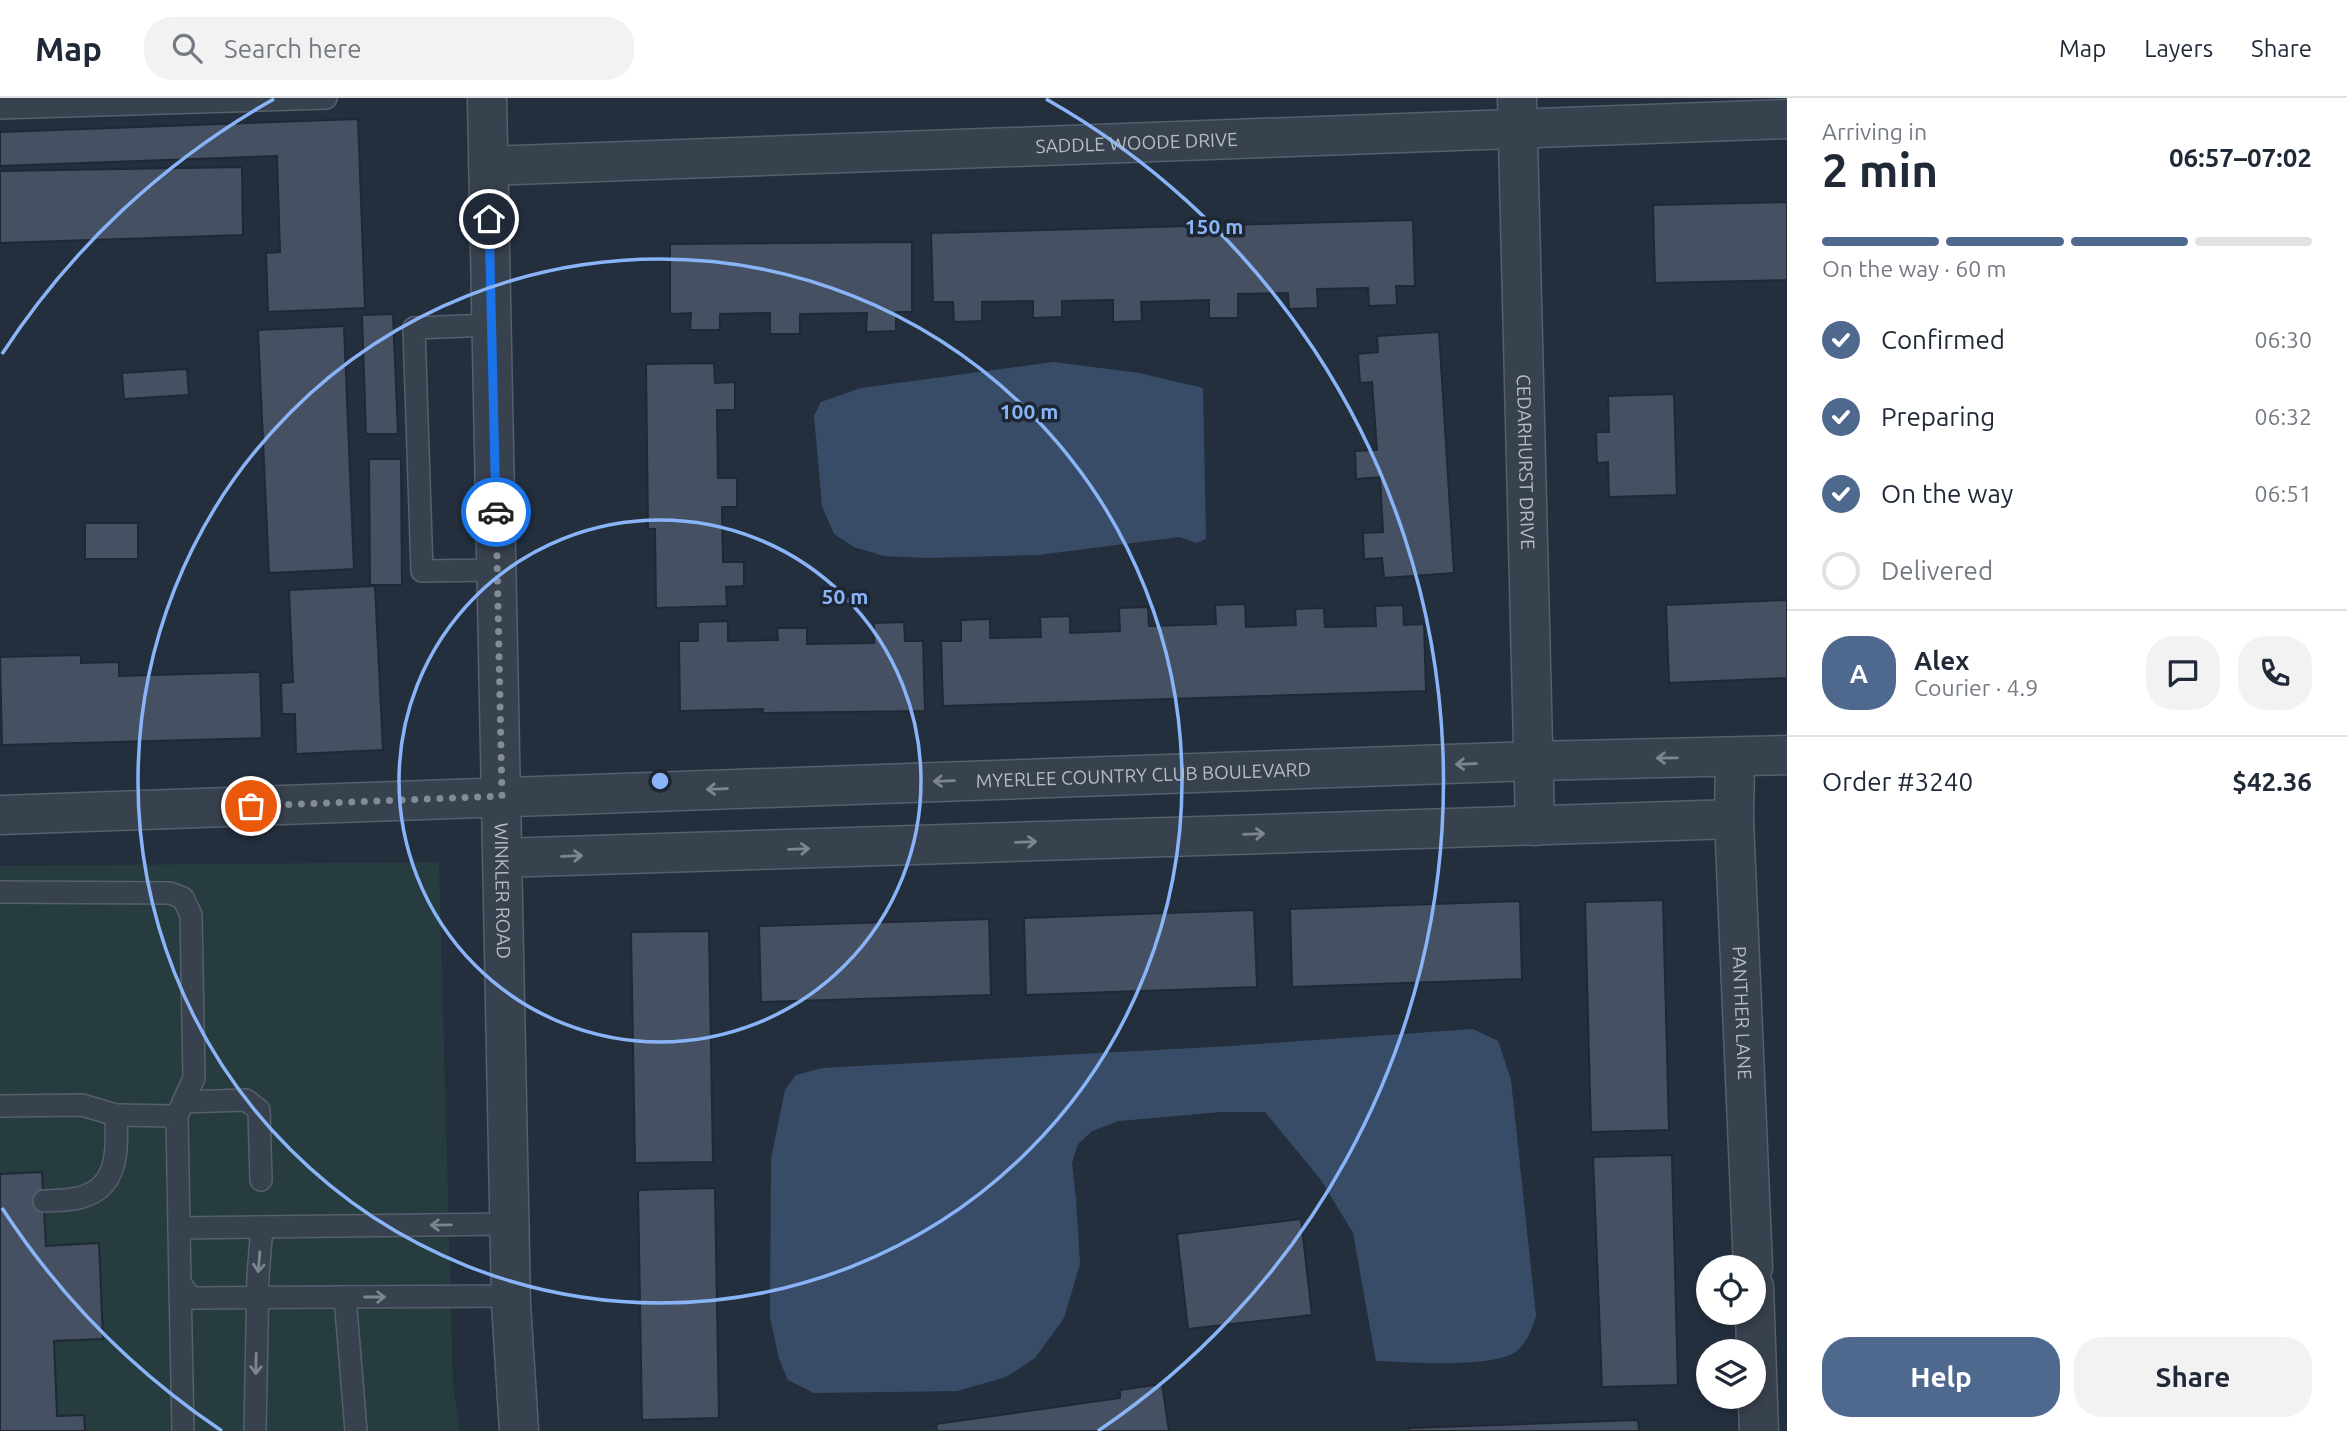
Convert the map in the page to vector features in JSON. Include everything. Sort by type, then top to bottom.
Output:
[{"type":"street","name":"WINKLER ROAD","points":[[487,98],[511,1296],[519,1431]]},
{"type":"street","name":"SADDLE WOODE DRIVE","points":[[488,166],[1517,114],[1787,119]]},
{"type":"street","name":"CEDARHURST DRIVE","points":[[1517,114],[1535,826]]},
{"type":"street","name":"MYERLEE COUNTRY CLUB BOULEVARD","points":[[0,815],[1534,761],[1787,755]]},
{"type":"street","name":"PANTHER LANE","points":[[1735,757],[1734,819],[1752,1255]]},
{"type":"street","points":[[503,858],[1734,819]]},
{"type":"street","points":[[1755,1325],[1759,1431]]},
{"type":"lane","points":[[0,108],[326,98]]},
{"type":"lane","points":[[491,325],[414,328],[422,571],[497,570]]},
{"type":"lane","points":[[0,892],[170,893],[183,898],[191,915],[194,1078],[180,1109],[179,1228],[183,1431]]},
{"type":"lane","points":[[0,1106],[82,1105],[116,1115],[246,1100],[259,1110],[261,1180]]},
{"type":"lane","points":[[44,1201],[79,1198],[94,1193],[105,1184],[117,1154],[116,1115]]},
{"type":"lane","points":[[179,1228],[510,1224]]},
{"type":"lane","points":[[255,1431],[257,1298],[262,1227]]},
{"type":"lane","points":[[180,1283],[191,1298],[511,1296]]},
{"type":"lane","points":[[345,1297],[356,1431]]},
{"type":"green space","points":[[439,862],[453,1386],[460,1431],[0,1431],[0,866]]},
{"type":"water","points":[[1054,362],[1139,373],[1203,388],[1206,539],[1197,543],[1179,537],[1038,555],[927,558],[884,556],[854,547],[834,534],[822,506],[814,416],[821,402],[861,388]]},
{"type":"water","points":[[1473,1029],[1498,1041],[1511,1080],[1536,1316],[1524,1342],[1518,1350],[1507,1356],[1492,1360],[1451,1363],[1376,1361],[1353,1233],[1321,1180],[1265,1112],[1221,1112],[1119,1121],[1092,1131],[1078,1144],[1072,1163],[1080,1264],[1064,1318],[1035,1358],[1006,1377],[957,1391],[814,1393],[788,1380],[779,1359],[770,1317],[771,1159],[785,1090],[796,1075],[822,1068],[1231,1046]]},
{"type":"building","points":[[358,119],[365,308],[268,312],[266,253],[280,252],[277,156],[0,166],[0,132]]},
{"type":"building","points":[[242,167],[243,235],[0,243],[0,171]]},
{"type":"building","points":[[1787,202],[1787,280],[1655,283],[1653,205]]},
{"type":"building","points":[[1413,220],[1415,286],[1396,286],[1397,305],[1369,306],[1368,288],[1317,289],[1318,308],[1289,309],[1288,293],[1238,294],[1238,318],[1209,318],[1209,300],[1141,302],[1142,321],[1113,322],[1113,300],[1062,301],[1062,317],[1033,318],[1033,301],[982,302],[982,321],[954,322],[953,302],[933,302],[931,233]]},
{"type":"building","points":[[912,242],[912,312],[896,312],[896,331],[866,332],[867,313],[800,314],[800,334],[770,334],[770,313],[720,314],[720,330],[690,330],[691,313],[670,314],[670,244]]},
{"type":"building","points":[[393,314],[398,434],[366,434],[362,315]]},
{"type":"building","points":[[344,326],[354,569],[269,573],[258,330]]},
{"type":"building","points":[[1439,332],[1454,573],[1384,578],[1382,558],[1364,559],[1363,533],[1383,532],[1380,477],[1356,479],[1355,451],[1377,450],[1372,382],[1360,383],[1358,354],[1378,352],[1377,336]]},
{"type":"building","points":[[714,363],[715,383],[735,382],[735,410],[717,410],[718,478],[737,478],[737,507],[722,507],[723,562],[744,562],[744,586],[726,587],[727,606],[656,608],[655,529],[648,529],[646,364]]},
{"type":"building","points":[[187,369],[189,395],[124,399],[122,373]]},
{"type":"building","points":[[1674,394],[1677,495],[1609,497],[1608,462],[1597,463],[1596,432],[1609,432],[1608,396]]},
{"type":"building","points":[[369,459],[401,459],[402,585],[370,585]]},
{"type":"building","points":[[85,523],[138,523],[138,559],[85,559]]},
{"type":"building","points":[[375,586],[383,750],[296,754],[295,714],[282,714],[281,683],[293,682],[289,590]]},
{"type":"building","points":[[1787,600],[1787,678],[1669,683],[1666,605]]},
{"type":"building","points":[[1245,604],[1246,627],[1296,625],[1295,609],[1324,608],[1325,627],[1376,626],[1375,606],[1403,605],[1404,625],[1424,624],[1426,691],[943,706],[941,641],[961,641],[961,620],[990,619],[990,638],[1041,637],[1040,617],[1070,616],[1070,633],[1120,631],[1119,608],[1148,607],[1149,626],[1216,624],[1215,605]]},
{"type":"building","points":[[728,621],[728,641],[778,640],[777,628],[807,628],[807,644],[874,643],[874,623],[904,622],[905,641],[923,641],[925,711],[680,711],[679,641],[698,641],[698,622]]},
{"type":"building","points":[[81,655],[81,663],[119,662],[119,676],[260,672],[262,738],[2,745],[0,657]]},
{"type":"building","points":[[1663,900],[1669,1130],[1591,1132],[1585,902]]},
{"type":"building","points":[[1520,901],[1522,979],[1292,987],[1290,909]]},
{"type":"building","points":[[1254,910],[1257,987],[1026,995],[1024,918]]},
{"type":"building","points":[[989,919],[991,995],[761,1002],[759,926]]},
{"type":"building","points":[[709,931],[713,1162],[635,1163],[631,932]]},
{"type":"building","points":[[1672,1155],[1678,1385],[1602,1387],[1593,1157]]},
{"type":"building","points":[[42,1172],[46,1246],[99,1243],[103,1339],[54,1341],[57,1416],[84,1415],[85,1431],[0,1431],[0,1174]]},
{"type":"building","points":[[715,1188],[719,1418],[642,1420],[638,1190]]},
{"type":"building","points":[[1301,1219],[1312,1315],[1188,1329],[1177,1234]]},
{"type":"building","points":[[1162,1384],[1169,1431],[937,1431],[936,1424],[1120,1398],[1120,1390]]},
{"type":"building","points":[[1638,1420],[1639,1431],[1409,1431],[1408,1428]]},
{"type":"way so far","points":[[251,806],[502,796],[496,512]]},
{"type":"route","points":[[489,219],[496,512]]}]
